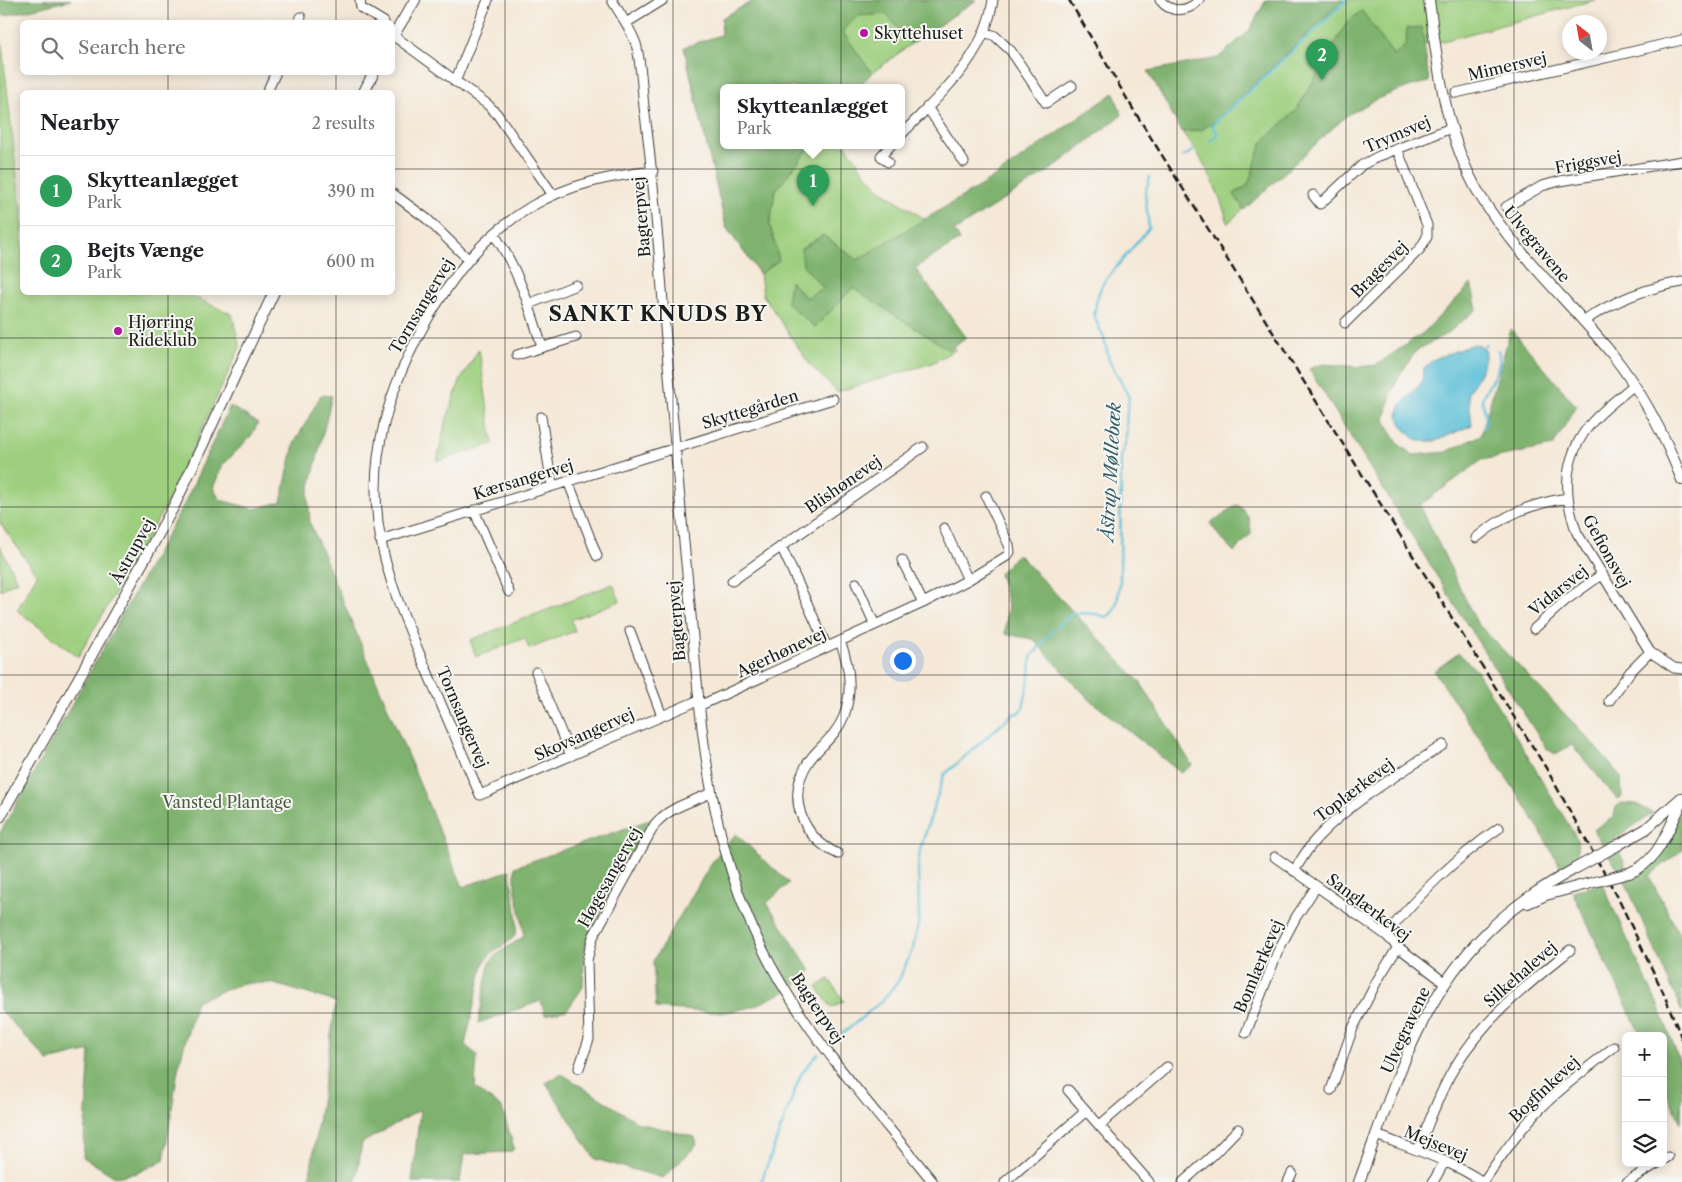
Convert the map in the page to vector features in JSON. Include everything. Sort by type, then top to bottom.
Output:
[{"type":"street","points":[[360,0],[361,8],[381,20]]},
{"type":"street","points":[[395,31],[415,0]]},
{"type":"street","points":[[455,82],[488,0]]},
{"type":"street","name":"Bagterpvej","points":[[612,0],[626,23],[636,45],[653,171],[675,448],[699,703],[710,793],[719,834],[734,885],[762,948],[778,976],[812,1030],[933,1182]]},
{"type":"street","points":[[905,131],[963,69],[976,52],[985,32],[993,0]]},
{"type":"street","points":[[1160,0],[1168,8],[1176,10],[1192,7],[1199,0]]},
{"type":"street","name":"Ulvegravene","points":[[1429,0],[1439,80],[1451,128],[1466,166],[1491,211],[1516,246],[1614,356],[1634,385],[1658,427],[1682,480]]},
{"type":"street","points":[[626,23],[659,1]]},
{"type":"street","points":[[985,32],[995,36],[1011,51],[1046,103],[1072,86]]},
{"type":"street","points":[[395,34],[455,82],[487,104],[497,114],[553,196]]},
{"type":"street","name":"Mimersvej","points":[[1456,94],[1682,40]]},
{"type":"street","points":[[267,90],[274,75]]},
{"type":"street","points":[[365,90],[372,75]]},
{"type":"street","points":[[927,108],[964,162]]},
{"type":"street","name":"Trymsvej","points":[[1313,195],[1320,204],[1362,166],[1380,156],[1451,128]]},
{"type":"street","points":[[887,149],[881,156],[888,162]]},
{"type":"street","name":"Bragesvej","points":[[1345,323],[1420,249],[1427,237],[1427,225],[1397,149]]},
{"type":"street","name":"Friggsvej","points":[[1506,207],[1542,186],[1560,181],[1682,161]]},
{"type":"street","name":"Tornsangervej","points":[[480,796],[405,620],[389,576],[380,540],[376,500],[377,471],[381,436],[389,402],[416,338],[449,283],[468,258],[494,234],[512,220],[553,196],[596,180],[653,171]]},
{"type":"street","points":[[395,195],[427,219],[468,258]]},
{"type":"street","points":[[494,234],[507,253],[529,304],[542,347]]},
{"type":"street","points":[[1584,321],[1621,299],[1641,291],[1682,282]]},
{"type":"street","points":[[529,304],[576,285]]},
{"type":"street","name":"Åstrupvej","points":[[0,817],[90,659],[174,504],[273,295]]},
{"type":"street","points":[[517,355],[576,336]]},
{"type":"street","name":"Gefionsvej","points":[[1634,385],[1596,419],[1578,442],[1571,460],[1567,479],[1567,498],[1570,516],[1577,533],[1601,575],[1650,652],[1674,668],[1682,669]]},
{"type":"street","name":"Skyttegården","points":[[675,448],[833,399]]},
{"type":"street","points":[[541,417],[552,486]]},
{"type":"street","name":"Blishønevej","points":[[732,581],[923,447]]},
{"type":"street","name":"Kærsangervej","points":[[380,540],[675,448]]},
{"type":"street","points":[[568,481],[597,556]]},
{"type":"street","name":"Agerhønevej","points":[[699,703],[923,603],[968,580],[1007,556],[1010,552],[1009,545],[986,496]]},
{"type":"street","points":[[1476,538],[1492,525],[1509,515],[1536,505],[1567,498]]},
{"type":"street","points":[[474,510],[508,592]]},
{"type":"street","points":[[944,528],[968,580]]},
{"type":"street","points":[[781,546],[827,647]]},
{"type":"street","points":[[902,560],[923,603]]},
{"type":"street","name":"Vidarsvej","points":[[1534,629],[1566,600],[1601,575]]},
{"type":"street","points":[[856,582],[875,625]]},
{"type":"street","points":[[630,631],[662,716]]},
{"type":"street","points":[[838,854],[822,845],[809,831],[803,820],[798,796],[804,771],[810,760],[836,731],[848,702],[849,671],[840,641]]},
{"type":"street","points":[[1609,702],[1630,672],[1650,652]]},
{"type":"street","points":[[536,672],[571,756]]},
{"type":"street","name":"Skovsangervej","points":[[480,796],[662,716],[699,703]]},
{"type":"street","name":"Toplærkevej","points":[[1294,871],[1315,841],[1332,823],[1352,807],[1443,745]]},
{"type":"street","name":"Høgesangervej","points":[[579,1068],[589,1039],[587,960],[592,937],[655,824],[662,816],[710,793]]},
{"type":"street","name":"Ulvegravene","points":[[1360,1182],[1405,1058],[1444,982],[1487,932],[1511,911],[1532,895],[1646,828],[1682,798]]},
{"type":"street","name":"Ulvegravene","points":[[1511,911],[1546,895],[1637,870],[1650,860],[1660,848],[1682,803]]},
{"type":"street","points":[[1386,935],[1405,910],[1429,885],[1473,846],[1499,828]]},
{"type":"street","name":"Sanglærkevej","points":[[1275,856],[1386,935],[1398,947],[1444,982]]},
{"type":"street","name":"Bomlærkevej","points":[[1246,1033],[1278,952],[1296,917],[1316,887]]},
{"type":"street","points":[[1331,1090],[1353,1028],[1378,979],[1398,947]]},
{"type":"street","name":"Silkehalevej","points":[[1418,1150],[1440,1094],[1453,1069],[1474,1039],[1512,997],[1570,950]]},
{"type":"street","name":"Bogfinkevej","points":[[1483,1182],[1516,1137],[1540,1109],[1572,1080],[1614,1047]]},
{"type":"street","points":[[1099,1126],[1168,1067]]},
{"type":"street","points":[[1068,1090],[1149,1182]]},
{"type":"street","points":[[1005,1182],[1086,1111]]},
{"type":"street","points":[[1184,1182],[1238,1128]]},
{"type":"street","name":"Mejsevej","points":[[1376,1135],[1445,1160],[1467,1171],[1483,1182]]},
{"type":"street","points":[[1433,1182],[1445,1160]]},
{"type":"street","points":[[1626,1182],[1651,1167]]},
{"type":"street","points":[[1288,1182],[1292,1173]]},
{"type":"green space","points":[[0,0],[71,0],[4,16],[0,12]]},
{"type":"green space","points":[[755,0],[976,0],[911,44],[872,73],[861,84],[720,84],[720,149],[849,149],[865,173],[885,193],[925,219],[915,268],[900,279],[955,350],[932,363],[837,392],[810,365],[763,295],[760,274],[726,227],[684,48],[721,35],[722,18]]},
{"type":"green space","points":[[755,0],[976,0],[911,44],[886,14],[858,16],[842,31],[872,73],[861,84],[720,84],[720,149],[809,149],[775,191],[770,225],[779,260],[760,274],[726,227],[684,47],[721,35],[722,18]]},
{"type":"green space","points":[[1266,0],[1343,0],[1217,120],[1201,130],[1182,132],[1148,71],[1218,58],[1249,31]]},
{"type":"green space","points":[[1343,0],[1595,0],[1424,45],[1228,223],[1210,175],[1182,132],[1201,130],[1217,120]]},
{"type":"green space","points":[[1362,11],[1394,56],[1406,45],[1407,28],[1422,27],[1429,82],[1411,86],[1377,99],[1346,116],[1244,210],[1234,194],[1248,185],[1262,143],[1297,109],[1348,21]]},
{"type":"green space","name":"Hjørring Rideklub","points":[[0,28],[20,202],[20,295],[189,295],[232,314],[240,347],[170,498],[78,657],[17,610],[37,575],[0,523]]},
{"type":"green space","points":[[1114,93],[1122,115],[1049,171],[954,231],[960,240],[915,268],[966,337],[949,350],[853,288],[815,327],[787,303],[790,281],[806,298],[823,288],[803,265],[801,249],[823,235],[857,260],[990,180]]},
{"type":"green space","points":[[1471,284],[1477,309],[1448,333],[1416,351],[1401,373],[1391,394],[1385,420],[1398,444],[1413,455],[1446,452],[1481,435],[1511,329],[1576,406],[1553,446],[1482,460],[1420,505],[1477,623],[1586,736],[1621,777],[1622,797],[1617,799],[1572,745],[1555,754],[1546,748],[1466,623],[1309,369],[1323,364],[1360,367],[1376,365],[1423,333]]},
{"type":"green space","points":[[479,349],[493,444],[437,461],[445,424],[460,381]]},
{"type":"green space","name":"Vansted Plantage","points":[[321,395],[332,396],[308,495],[310,523],[463,887],[510,870],[516,912],[516,931],[512,939],[494,952],[483,965],[465,1045],[477,1055],[475,1088],[502,1108],[514,1148],[511,1152],[464,1154],[460,1182],[412,1182],[420,1110],[362,1143],[356,1182],[309,1182],[336,1002],[271,983],[243,983],[196,1001],[178,1069],[164,1160],[137,1173],[115,1177],[83,1157],[90,1051],[48,1061],[0,1010],[0,833],[184,504],[230,406],[258,423],[251,436],[222,466],[213,488],[220,500],[254,509],[281,502],[294,444]]},
{"type":"green space","points":[[1237,505],[1244,510],[1248,517],[1251,534],[1234,552],[1210,523]]},
{"type":"green space","points":[[0,546],[17,581],[0,590]]},
{"type":"green space","points":[[1018,554],[1140,682],[1192,765],[1181,773],[1089,699],[1033,639],[1005,634],[1008,605],[999,573]]},
{"type":"green space","points":[[613,584],[620,601],[571,620],[575,631],[529,649],[525,638],[476,657],[470,640]]},
{"type":"green space","points":[[1459,653],[1477,671],[1577,839],[1578,859],[1561,868],[1527,808],[1434,671]]},
{"type":"green space","points":[[1621,803],[1636,804],[1653,813],[1614,839],[1630,876],[1643,871],[1682,810],[1682,850],[1649,876],[1682,939],[1682,1012],[1624,879],[1593,830],[1614,817],[1616,806]]},
{"type":"green space","points":[[649,820],[653,823],[590,933],[584,953],[583,987],[567,1010],[545,1015],[541,1001],[478,1023],[489,964],[496,955],[523,937],[524,932],[515,887],[515,867]]},
{"type":"green space","points":[[736,834],[789,883],[767,903],[811,971],[793,988],[752,1007],[721,1013],[656,1008],[653,961],[714,859]]},
{"type":"green space","points":[[1602,884],[1661,1012],[1682,1068],[1681,1123],[1667,1093],[1667,1032],[1639,1032],[1572,891]]},
{"type":"green space","points":[[829,979],[844,1001],[832,1008],[817,987]]},
{"type":"green space","points":[[562,1074],[639,1123],[695,1137],[697,1145],[663,1178],[595,1159],[546,1083]]},
{"type":"water","points":[[1474,344],[1479,345],[1486,351],[1480,373],[1468,392],[1472,425],[1436,441],[1418,441],[1403,428],[1398,415],[1400,406],[1422,382],[1423,369],[1434,359]]},
{"type":"waterway","points":[[1210,141],[1218,134],[1212,125],[1346,0]]},
{"type":"waterway","name":"Åstrup Møllebæk","points":[[1182,157],[1193,151]]},
{"type":"waterway","name":"Åstrup Møllebæk","points":[[1057,627],[1073,613],[1096,614],[1106,617],[1116,607],[1120,581],[1121,457],[1126,441],[1129,397],[1109,360],[1104,338],[1094,316],[1097,298],[1103,283],[1149,228],[1145,193],[1150,177]]},
{"type":"waterway","points":[[1486,417],[1482,399],[1495,376],[1499,364],[1498,350]]},
{"type":"waterway","points":[[1484,428],[1486,421]]},
{"type":"waterway","name":"Åstrup Møllebæk","points":[[835,1040],[882,1001],[899,980],[913,948],[919,921],[918,866],[920,850],[944,775],[1013,714],[1018,713],[1023,708],[1030,675],[1031,657],[1053,631]]},
{"type":"waterway","name":"Åstrup Møllebæk","points":[[761,1182],[801,1074],[818,1054]]},
{"type":"railway","points":[[1069,0],[1133,109],[1546,768],[1616,894],[1663,992],[1682,1039]]},
{"type":"place","name":"Skyttehuset","points":[[864,33]]},
{"type":"place","name":"Bejts Vænge","points":[[1322,80]]},
{"type":"place","name":"Skytteanlægget","points":[[813,206]]},
{"type":"place","name":"Hjørring Rideklub","points":[[118,331]]},
{"type":"district","name":"SANKT KNUDS BY","points":[[658,313]]}]
